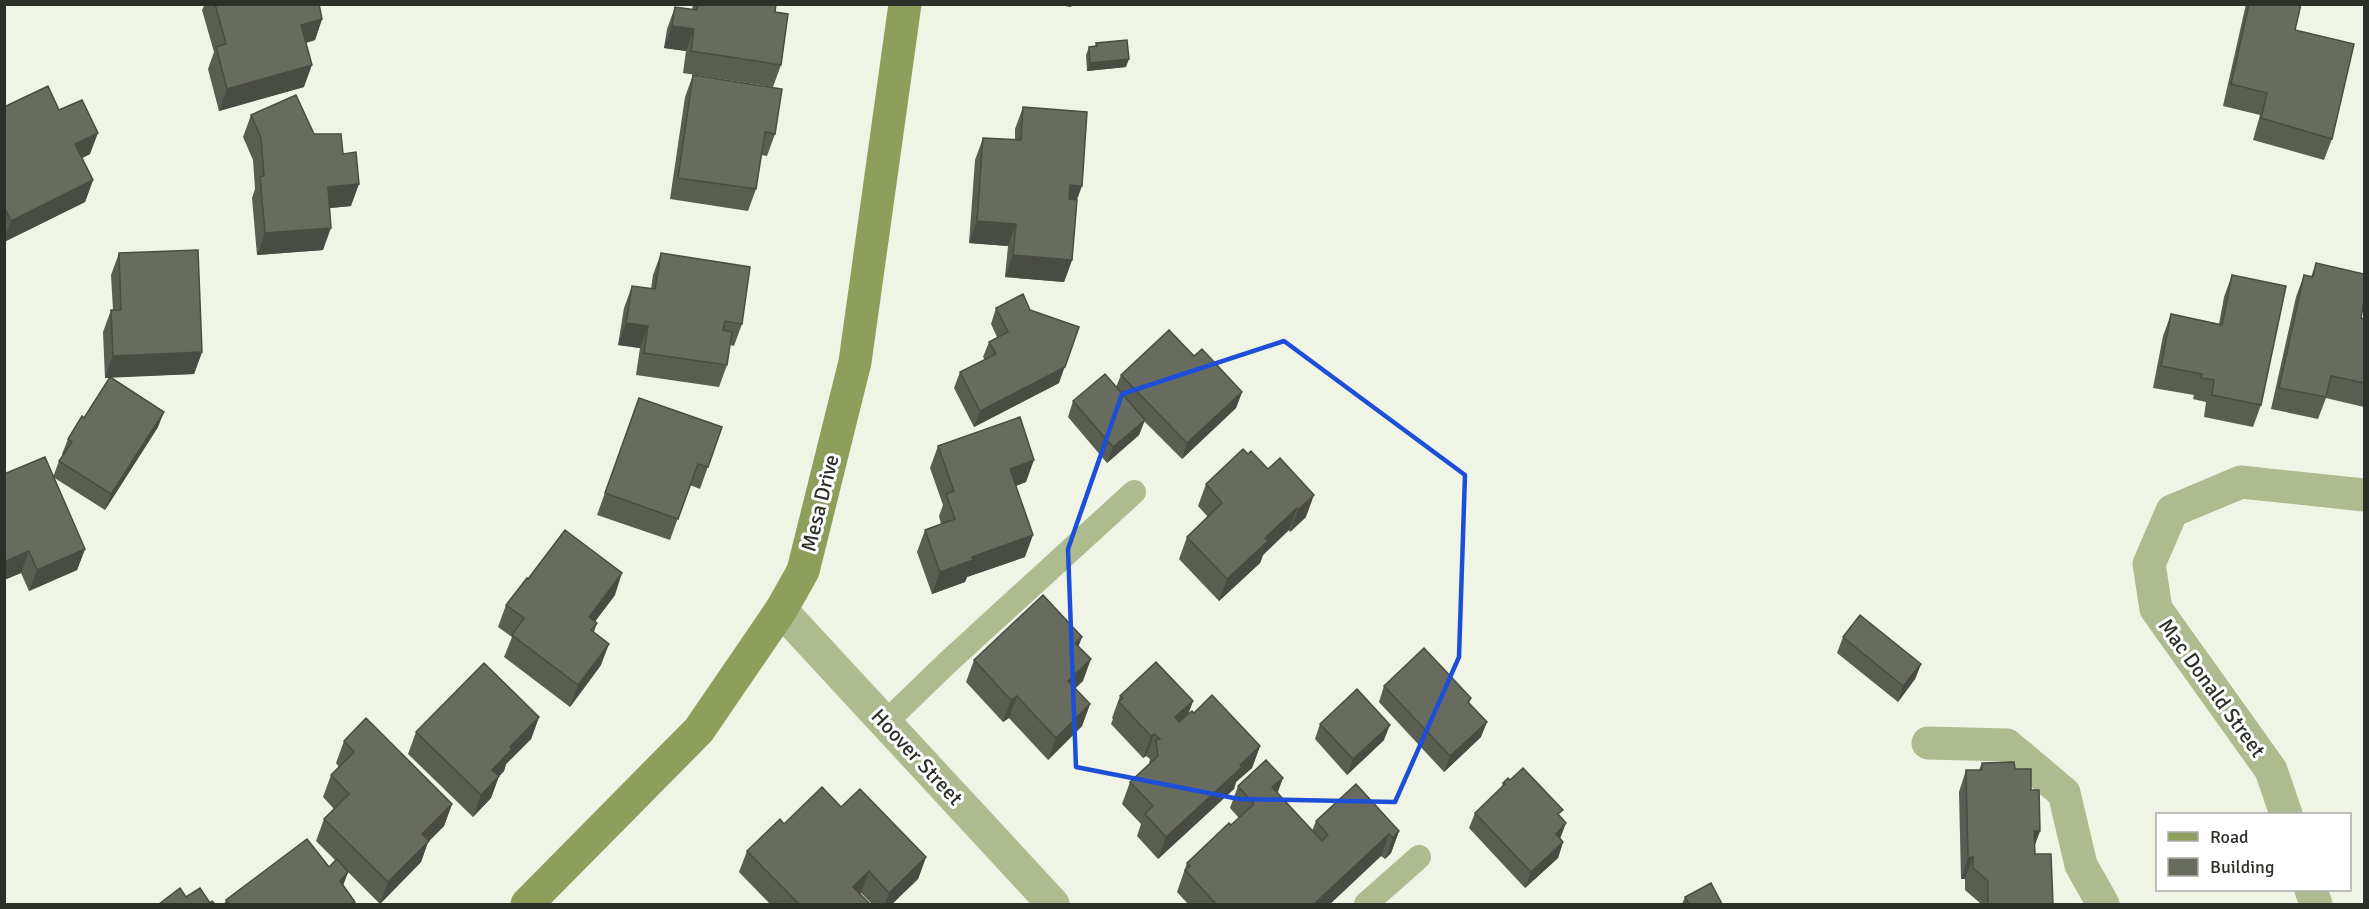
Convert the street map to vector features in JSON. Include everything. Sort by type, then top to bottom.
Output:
[{"type":"main road","name":"Mesa Drive","points":[[527,904],[699,730],[781,610],[803,571],[855,362],[905,4]]},
{"type":"street","name":"Mac Donald Street","points":[[2286,813],[2271,770],[2156,609],[2149,564],[2172,511],[2241,482],[2364,495]]},
{"type":"street","name":"Hoover Street","points":[[781,610],[1053,904]]},
{"type":"street","points":[[1928,743],[2007,745],[2064,793],[2081,865],[2103,904]]},
{"type":"lane","points":[[885,723],[947,663],[1134,492]]},
{"type":"lane","points":[[1366,904],[1419,857]]},
{"type":"highlighted area","points":[[1284,341],[1465,475],[1459,657],[1395,802],[1239,799],[1076,767],[1068,549],[1122,394]]},
{"type":"building","points":[[215,4],[319,4],[322,19],[301,25],[312,65],[227,89],[216,47],[226,44]]},
{"type":"building","points":[[698,4],[776,4],[775,12],[788,14],[781,65],[691,51],[694,29],[672,26],[675,7],[697,10]]},
{"type":"building","points":[[2249,4],[2301,4],[2295,30],[2354,44],[2332,139],[2261,118],[2267,93],[2231,84]]},
{"type":"building","points":[[1127,40],[1129,59],[1090,63],[1089,47],[1097,46],[1096,43]]},
{"type":"building","points":[[693,75],[782,89],[775,134],[765,132],[756,189],[678,178]]},
{"type":"building","points":[[48,86],[59,110],[82,100],[98,133],[75,144],[93,180],[11,221],[4,207],[4,107]]},
{"type":"building","points":[[296,95],[314,134],[341,134],[343,154],[356,152],[359,184],[328,187],[331,228],[265,233],[260,177],[264,176],[261,138],[251,115]]},
{"type":"building","points":[[1023,107],[1087,112],[1082,186],[1070,185],[1069,199],[1077,200],[1072,260],[1013,255],[1016,224],[977,221],[983,138],[1021,140]]},
{"type":"building","points":[[198,250],[202,352],[113,356],[111,310],[121,310],[119,253]]},
{"type":"building","points":[[661,253],[750,267],[742,324],[725,321],[723,330],[732,332],[727,365],[644,353],[648,326],[626,323],[632,286],[655,289]]},
{"type":"building","points":[[2316,263],[2364,274],[2364,301],[2361,318],[2364,319],[2364,383],[2331,376],[2326,397],[2279,388],[2304,275],[2313,277]]},
{"type":"building","points":[[2232,275],[2286,286],[2261,405],[2212,395],[2214,380],[2201,378],[2202,374],[2161,366],[2171,314],[2222,325]]},
{"type":"building","points":[[1023,294],[1030,310],[1079,327],[1065,367],[980,411],[960,372],[996,354],[989,342],[1008,332],[996,308]]},
{"type":"building","points":[[1169,330],[1194,356],[1202,349],[1242,392],[1187,443],[1121,375]]},
{"type":"building","points":[[1105,374],[1145,420],[1113,447],[1073,401]]},
{"type":"building","points":[[110,377],[164,412],[111,494],[59,461],[72,442],[68,439]]},
{"type":"building","points":[[639,398],[722,427],[708,467],[698,464],[678,519],[605,493]]},
{"type":"building","points":[[1020,417],[1034,460],[1010,469],[1033,535],[972,557],[973,560],[940,572],[925,530],[955,519],[946,494],[954,491],[938,446]]},
{"type":"building","points":[[1243,449],[1248,454],[1251,451],[1268,469],[1280,458],[1314,495],[1265,538],[1268,541],[1227,579],[1187,537],[1222,503],[1206,484]]},
{"type":"building","points":[[45,457],[85,549],[37,570],[29,551],[4,562],[4,474]]},
{"type":"building","points":[[565,530],[622,573],[589,617],[597,623],[591,630],[609,644],[578,685],[512,635],[524,618],[506,605]]},
{"type":"building","points":[[1043,595],[1082,637],[1075,643],[1091,659],[1068,681],[1090,704],[1056,738],[1017,696],[1011,700],[974,660]]},
{"type":"building","points":[[1860,615],[1921,664],[1903,686],[1843,637]]},
{"type":"building","points":[[1424,648],[1471,698],[1468,702],[1487,722],[1450,756],[1384,686]]},
{"type":"building","points":[[1156,662],[1193,701],[1175,717],[1179,722],[1192,711],[1194,713],[1212,695],[1260,746],[1240,765],[1242,767],[1166,837],[1145,814],[1153,806],[1130,782],[1158,756],[1156,740],[1160,739],[1154,734],[1151,736],[1119,702],[1123,698],[1120,696]]},
{"type":"building","points":[[484,663],[539,717],[492,770],[499,776],[481,795],[416,732]]},
{"type":"building","points":[[1357,689],[1390,725],[1353,759],[1320,724]]},
{"type":"building","points":[[366,718],[452,804],[422,834],[429,841],[388,882],[324,819],[349,794],[331,775],[354,752],[344,741]]},
{"type":"building","points":[[1266,760],[1283,778],[1272,787],[1322,841],[1328,835],[1316,821],[1356,784],[1399,831],[1393,838],[1389,834],[1314,904],[1216,904],[1185,870],[1190,866],[1187,863],[1229,823],[1231,825],[1254,804],[1238,786]]},
{"type":"building","points":[[2014,762],[2015,769],[2031,769],[2031,790],[2039,790],[2040,831],[2034,831],[2035,854],[2051,854],[2053,904],[1988,904],[1988,881],[1973,868],[1973,857],[1968,858],[1966,770],[1982,770],[1982,763]]},
{"type":"building","points":[[1523,768],[1563,810],[1558,814],[1566,823],[1556,834],[1563,842],[1531,872],[1475,813],[1505,784],[1503,783],[1508,778],[1510,780]]},
{"type":"building","points":[[822,787],[841,807],[860,789],[926,857],[889,893],[869,871],[853,887],[870,904],[799,904],[747,851],[780,819],[784,824]]},
{"type":"building","points":[[307,839],[329,867],[337,859],[348,872],[340,881],[355,902],[351,904],[229,904],[226,900]]},
{"type":"building","points":[[1711,883],[1722,904],[1689,904],[1685,897]]},
{"type":"building","points":[[180,888],[186,897],[200,888],[210,903],[212,901],[215,904],[159,904]]}]
